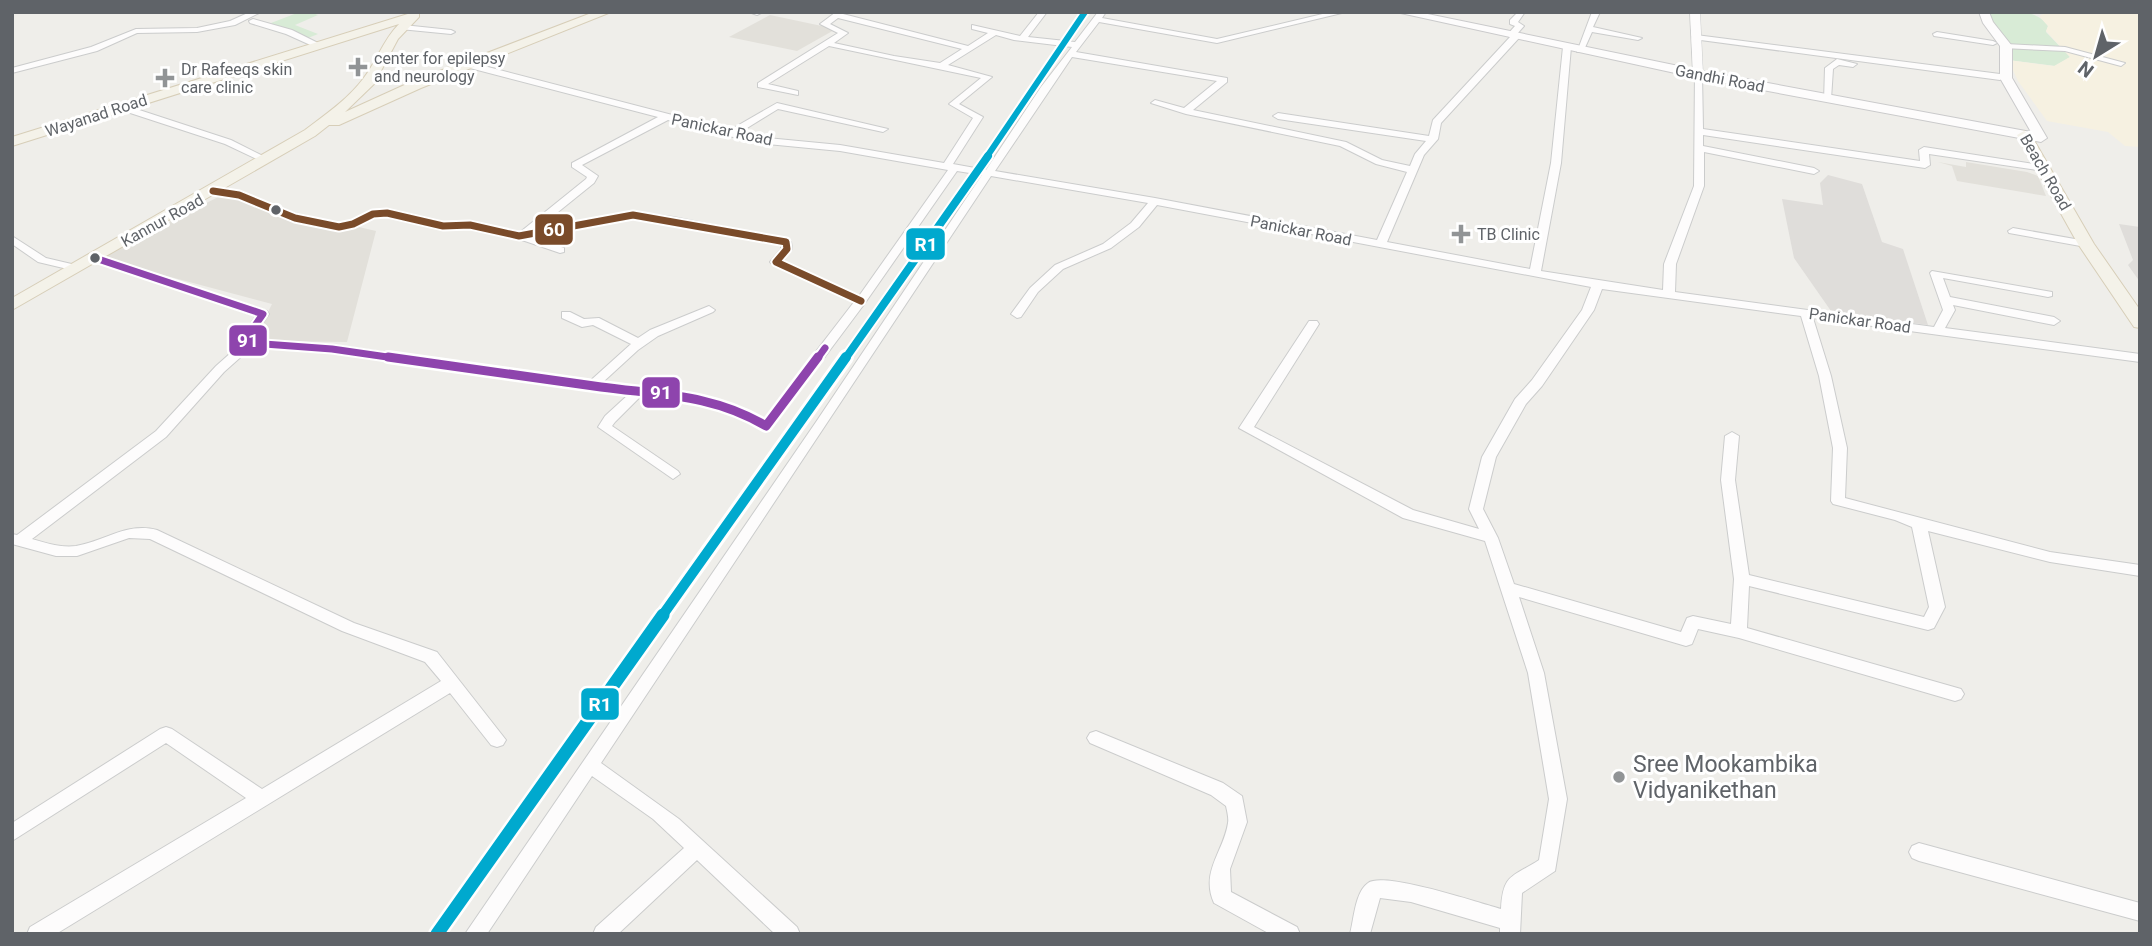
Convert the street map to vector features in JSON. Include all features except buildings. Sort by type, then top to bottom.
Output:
[{"type":"main road","points":[[310,133],[416,85],[605,12]]},
{"type":"main road","name":"Gandhi Road","points":[[1401,12],[1698,74],[2040,138]]},
{"type":"main road","name":"Beach Road","points":[[1975,12],[1993,43],[2000,80],[2024,135],[2087,244],[2140,323]]},
{"type":"main road","points":[[1984,12],[1988,23],[2006,46]]},
{"type":"main road","points":[[310,133],[334,115],[369,81],[393,37],[415,13]]},
{"type":"main road","name":"Wayanad Road","points":[[12,142],[320,46],[415,13]]},
{"type":"main road","points":[[366,31],[393,37]]},
{"type":"main road","name":"Beach Road","points":[[2006,46],[2006,78],[2040,138]]},
{"type":"main road","points":[[369,81],[416,85]]},
{"type":"main road","name":"Kannur Road","points":[[15,302],[213,191],[310,133]]},
{"type":"main road","points":[[2040,138],[2104,246],[2140,300]]},
{"type":"street","points":[[1023,38],[1044,12]]},
{"type":"street","points":[[475,934],[1070,54],[1100,16],[1217,41],[1342,12]]},
{"type":"street","points":[[1535,274],[1574,49],[1589,29],[1596,12]]},
{"type":"street","points":[[1669,296],[1670,264],[1699,186],[1695,12]]},
{"type":"street","points":[[1380,245],[1420,154],[1433,139],[1436,122],[1514,36],[1520,26],[1513,22],[1522,13]]},
{"type":"street","points":[[794,93],[761,85],[844,33],[824,24],[838,14],[968,48]]},
{"type":"street","points":[[12,71],[94,49],[136,31],[197,30],[255,17],[320,46]]},
{"type":"street","points":[[403,27],[451,32]]},
{"type":"street","points":[[975,27],[994,33],[1077,45]]},
{"type":"street","points":[[1589,29],[1638,38]]},
{"type":"street","points":[[941,66],[994,33]]},
{"type":"street","points":[[1937,34],[1993,43]]},
{"type":"street","points":[[1696,37],[1841,55],[2000,80]]},
{"type":"street","points":[[16,540],[161,434],[220,369],[249,343],[332,349],[593,386],[678,394],[741,411],[766,426],[861,301],[949,168],[978,117],[953,104],[988,77],[830,44]]},
{"type":"street","points":[[1839,45],[1841,55]]},
{"type":"street","points":[[2006,46],[2065,49],[2121,64]]},
{"type":"street","points":[[1070,54],[1224,80],[1186,111]]},
{"type":"street","points":[[1827,99],[1829,68],[1838,62],[2000,80]]},
{"type":"street","name":"Panickar Road","points":[[469,65],[756,140],[839,148],[1155,201],[1598,285],[2140,358]]},
{"type":"street","points":[[1155,103],[1343,144],[1379,162],[1413,170]]},
{"type":"street","points":[[730,134],[777,106],[883,129]]},
{"type":"street","points":[[121,107],[228,142],[265,160]]},
{"type":"street","points":[[1278,116],[1433,139]]},
{"type":"street","points":[[521,235],[593,176],[575,166],[666,117]]},
{"type":"street","points":[[1698,131],[1925,165],[1924,150],[2044,168]]},
{"type":"street","points":[[1698,148],[1814,171]]},
{"type":"street","points":[[213,191],[239,195],[295,218],[339,227],[353,224],[373,214],[387,213],[443,226],[470,225],[521,235],[560,250]]},
{"type":"street","points":[[1017,314],[1034,290],[1059,267],[1107,246],[1135,225],[1155,201]]},
{"type":"street","points":[[521,235],[633,215],[673,220],[786,242],[787,249],[776,262],[861,301]]},
{"type":"street","points":[[2013,231],[2087,244]]},
{"type":"street","points":[[12,239],[42,260],[76,268]]},
{"type":"street","points":[[95,258],[263,314],[247,337],[249,343]]},
{"type":"street","points":[[1938,331],[1949,310],[1936,273],[2048,294]]},
{"type":"street","points":[[1360,934],[1369,895],[1376,888],[1411,893],[1511,928],[1512,888],[1548,865],[1558,799],[1536,673],[1491,538],[1476,509],[1489,457],[1520,402],[1537,383],[1587,310],[1598,285]]},
{"type":"street","points":[[1946,300],[2054,321]]},
{"type":"street","points":[[593,386],[654,332],[709,310]]},
{"type":"street","points":[[1806,313],[1825,376],[1840,448],[1838,501],[2050,557],[2140,571]]},
{"type":"street","points":[[566,315],[582,323],[596,321],[621,336],[640,343]]},
{"type":"street","points":[[1313,324],[1246,428],[1408,514],[1491,538]]},
{"type":"street","points":[[639,391],[605,427],[673,474]]},
{"type":"street","points":[[1732,436],[1728,480],[1742,579],[1739,632]]},
{"type":"street","points":[[1742,579],[1928,624],[1937,607],[1919,524]]},
{"type":"street","points":[[16,540],[56,551],[77,551],[128,533],[152,534],[348,627],[431,657],[498,740]]},
{"type":"street","points":[[1507,588],[1686,640],[1693,622],[1739,632],[1955,694]]},
{"type":"street","points":[[37,934],[452,683]]},
{"type":"street","points":[[12,833],[166,734],[261,799]]},
{"type":"street","points":[[1096,738],[1217,789],[1235,802],[1238,822],[1220,869],[1221,897],[1290,934]]},
{"type":"street","points":[[590,765],[623,786],[681,831],[790,934]]},
{"type":"street","points":[[603,934],[697,848]]},
{"type":"street","points":[[1919,852],[2140,912]]},
{"type":"shaded area","points":[[770,15],[836,29],[797,51],[729,37]]},
{"type":"shaded area","points":[[1938,162],[1966,167],[1966,162],[2027,172],[2038,176],[2046,196],[1957,181],[1952,166]]},
{"type":"shaded area","points":[[1828,175],[1862,184],[1882,242],[1903,249],[1928,325],[1831,311],[1794,258],[1782,199],[1823,205],[1820,183]]},
{"type":"shaded area","points":[[222,195],[376,231],[347,342],[263,341],[256,336],[272,304],[99,258]]},
{"type":"shaded area","points":[[2119,224],[2140,227],[2140,282],[2128,265],[2133,260]]},
{"type":"green space","points":[[310,12],[318,15],[295,25],[318,34],[303,40],[275,31],[278,27],[271,23],[297,13]]},
{"type":"green space","points":[[1987,12],[2020,12],[2036,16],[2048,26],[2046,32],[2070,57],[2055,66],[2008,60]]},
{"type":"sand","points":[[2046,12],[2140,12],[2140,147],[2125,146],[2108,132],[2047,121],[2018,81],[2008,60],[2054,66],[2070,57],[2046,31],[2048,26],[2039,16]]},
{"type":"transit line","name":"R1","points":[[437,934],[976,173],[1085,12]]},
{"type":"transit line","name":"60","points":[[213,191],[239,195],[295,218],[339,227],[353,224],[373,214],[387,213],[443,226],[470,225],[519,236],[633,215],[673,220],[786,242],[787,249],[776,262],[861,301]]},
{"type":"transit line","name":"91","points":[[95,258],[263,314],[247,337],[249,343],[332,349],[617,389],[678,394],[741,411],[766,426],[825,348]]},
{"type":"place","name":"center for epilepsy and neurology","points":[[358,67]]},
{"type":"place","name":"Dr Rafeeqs skin care clinic","points":[[165,78]]},
{"type":"place","name":"TB Clinic","points":[[1461,234]]},
{"type":"place","name":"Sree Mookambika Vidyanikethan","points":[[1619,777]]}]
